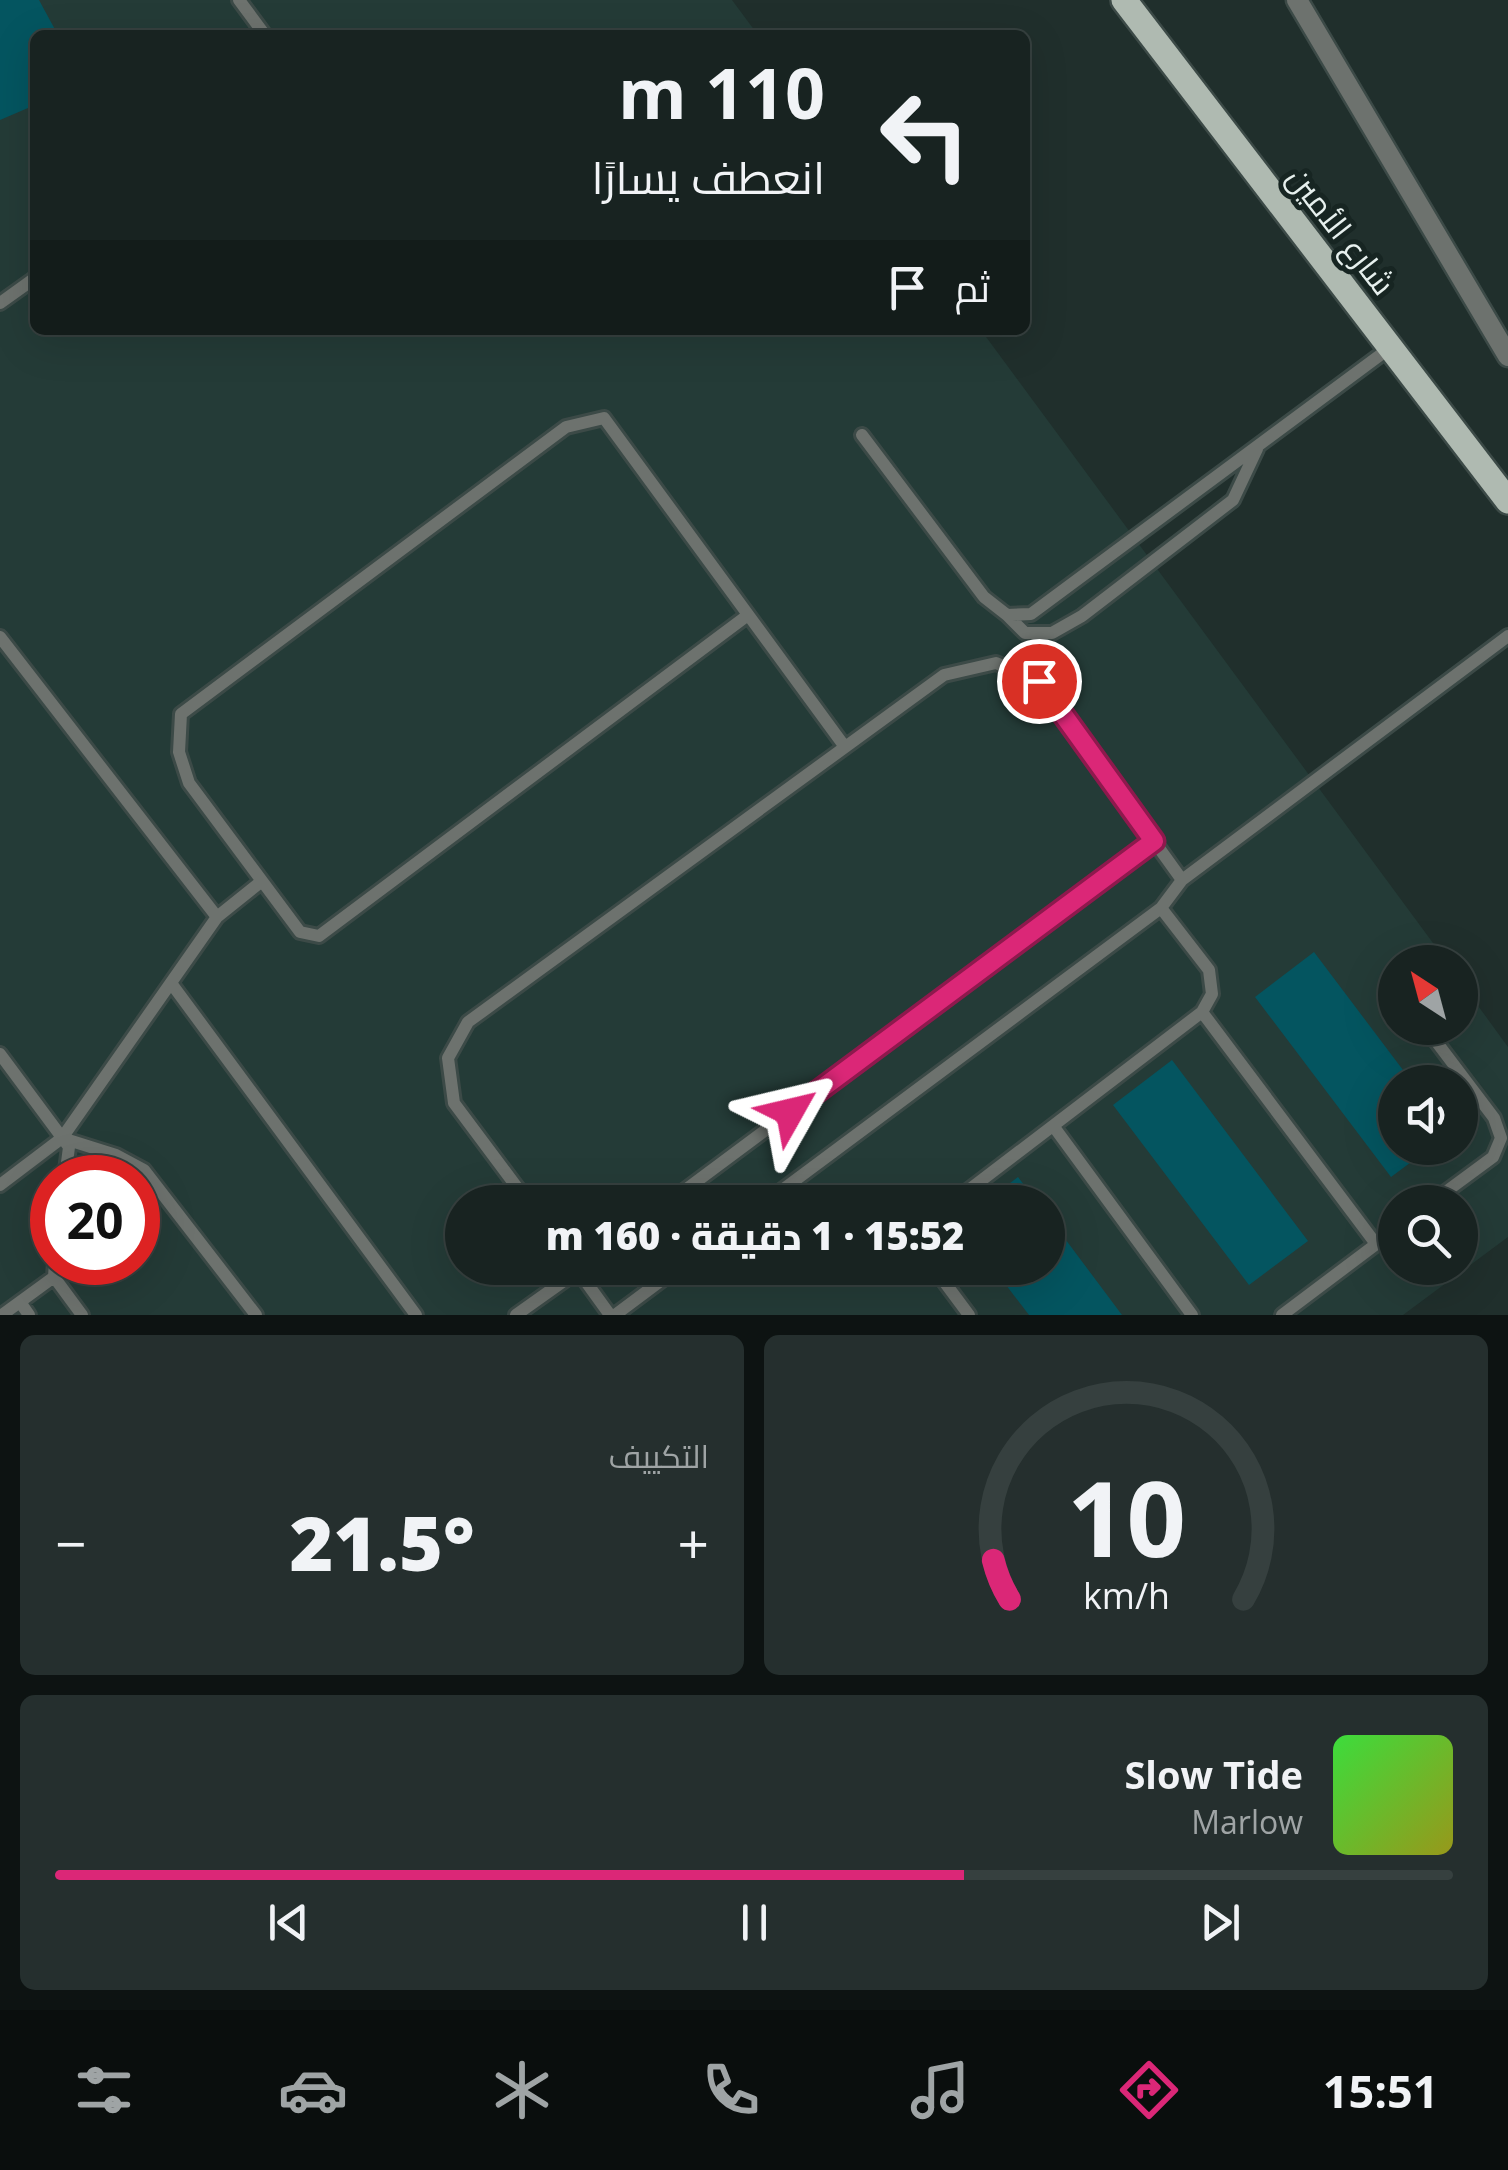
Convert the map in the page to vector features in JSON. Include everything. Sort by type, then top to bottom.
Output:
[{"type":"main road","name":"شارع الأمين","points":[[1124,0],[1508,500]]},
{"type":"street","points":[[1297,0],[1508,356]]},
{"type":"lane","points":[[238,0],[262,30]]},
{"type":"lane","points":[[0,303],[30,282]]},
{"type":"lane","points":[[1007,614],[1031,614],[1391,346]]},
{"type":"lane","points":[[748,615],[319,936],[300,932],[189,783],[179,752],[182,714],[566,427],[604,418],[845,747]]},
{"type":"lane","points":[[862,435],[984,597],[1024,633],[1052,633],[1082,616],[1233,500],[1258,446]]},
{"type":"lane","points":[[0,636],[217,917]]},
{"type":"lane","points":[[789,1185],[1162,908],[1182,880],[1508,636]]},
{"type":"lane","points":[[515,1185],[454,1102],[448,1058],[468,1022],[944,675],[996,663],[1039,681],[1182,880]]},
{"type":"lane","points":[[692,1185],[1154,841]]},
{"type":"lane","points":[[0,1185],[62,1138],[217,917],[262,881]]},
{"type":"lane","points":[[976,1185],[1202,1012],[1212,994],[1209,970],[1162,908]]},
{"type":"lane","points":[[171,982],[416,1315]]},
{"type":"lane","points":[[1202,1012],[1376,1244],[1282,1315]]},
{"type":"lane","points":[[1439,1045],[1494,1118],[1501,1138],[1493,1157],[1455,1185]]},
{"type":"lane","points":[[0,1054],[69,1147],[68,1155]]},
{"type":"lane","points":[[1054,1126],[1192,1315]]},
{"type":"lane","points":[[62,1138],[116,1155],[144,1170],[256,1315]]},
{"type":"lane","points":[[2,1315],[38,1285]]},
{"type":"lane","points":[[63,1285],[82,1315]]},
{"type":"lane","points":[[516,1315],[556,1285]]},
{"type":"lane","points":[[591,1285],[612,1315],[654,1285]]},
{"type":"lane","points":[[947,1285],[969,1315]]},
{"type":"lane","points":[[20,1302],[30,1315]]},
{"type":"shaded area","points":[[0,0],[732,0],[754,30],[30,30],[30,335],[985,335],[1434,945],[1378,945],[1378,1045],[1478,1045],[1478,1006],[1508,1047],[1508,1237],[1478,1259],[1478,1185],[1378,1185],[1378,1285],[1443,1285],[1403,1315],[0,1315]]},
{"type":"building","points":[[0,0],[39,0],[55,30],[30,30],[30,107],[0,120]]},
{"type":"building","points":[[1314,952],[1378,1037],[1378,1045],[1384,1045],[1399,1065],[1378,1065],[1378,1160],[1255,997]]},
{"type":"building","points":[[1172,1060],[1308,1241],[1249,1285],[1113,1105]]},
{"type":"building","points":[[1382,1165],[1407,1165],[1391,1177]]},
{"type":"building","points":[[1018,1177],[1024,1185],[1007,1185]]},
{"type":"building","points":[[1065,1239],[1122,1315],[1029,1315],[1006,1285],[1065,1285]]},
{"type":"route","points":[[790,1112],[1154,841],[1039,681]]}]
